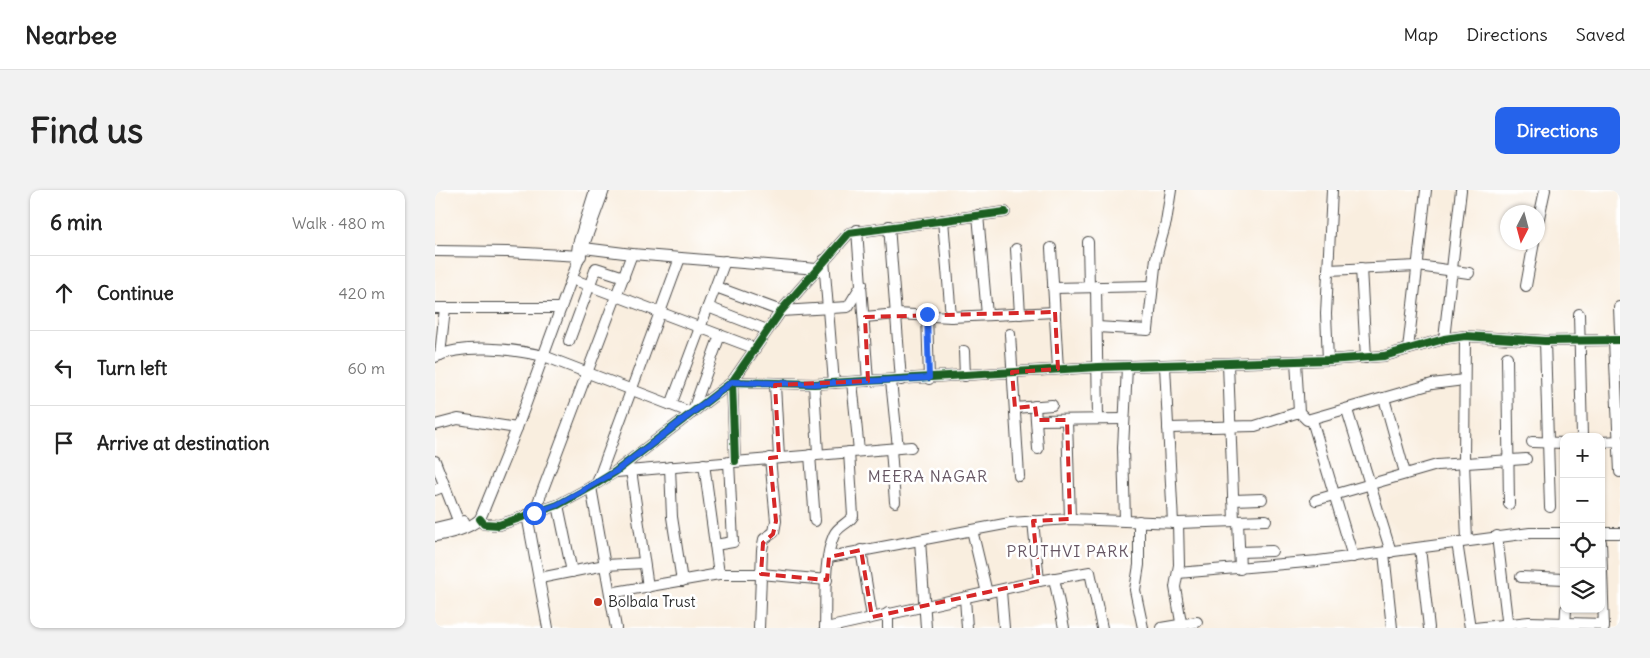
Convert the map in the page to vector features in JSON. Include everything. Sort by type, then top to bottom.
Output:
[{"type":"street","points":[[435,536],[461,530],[473,525],[480,518],[517,428],[572,279],[595,190]]},
{"type":"street","points":[[579,256],[604,190]]},
{"type":"street","points":[[1097,327],[1148,330],[1153,286],[1171,190]]},
{"type":"street","points":[[1328,360],[1326,314],[1332,190]]},
{"type":"street","points":[[1408,349],[1426,190]]},
{"type":"street","points":[[1445,339],[1461,190]]},
{"type":"street","points":[[1542,205],[1545,190]]},
{"type":"street","points":[[480,518],[484,524],[490,526],[557,505],[615,472],[692,413],[732,382],[781,311],[845,236],[857,230],[1005,212]]},
{"type":"street","points":[[978,215],[987,315]]},
{"type":"street","points":[[943,220],[951,317]]},
{"type":"street","points":[[889,226],[897,314],[894,448],[895,502]]},
{"type":"street","points":[[857,230],[865,317],[868,381]]},
{"type":"street","points":[[1088,242],[1097,327],[1098,419]]},
{"type":"street","points":[[1051,248],[1058,369]]},
{"type":"street","points":[[1016,249],[1020,314]]},
{"type":"street","points":[[1526,286],[1533,250]]},
{"type":"street","points":[[435,251],[579,256],[632,254],[817,269]]},
{"type":"street","points":[[549,628],[530,514],[587,374],[632,254]]},
{"type":"street","points":[[616,628],[609,593],[594,485],[680,258]]},
{"type":"street","points":[[824,260],[834,383]]},
{"type":"street","points":[[671,404],[725,261]]},
{"type":"street","points":[[1328,270],[1418,266],[1469,273]]},
{"type":"street","points":[[569,341],[595,268],[624,277]]},
{"type":"street","points":[[1361,268],[1366,358]]},
{"type":"street","points":[[572,279],[754,348]]},
{"type":"street","points":[[716,287],[781,311],[848,307],[862,284]]},
{"type":"street","points":[[1053,288],[1153,286]]},
{"type":"street","points":[[708,307],[767,330]]},
{"type":"street","points":[[1619,307],[1620,331]]},
{"type":"street","points":[[561,308],[440,308],[438,356],[452,350],[510,350],[544,356],[692,413]]},
{"type":"street","points":[[865,317],[897,314],[927,314],[951,317],[1055,312]]},
{"type":"street","points":[[927,314],[929,378]]},
{"type":"street","points":[[1579,314],[1583,433]]},
{"type":"street","points":[[1010,334],[1019,476]]},
{"type":"street","points":[[692,413],[720,335]]},
{"type":"street","points":[[1465,336],[1462,542],[1470,628]]},
{"type":"street","points":[[732,382],[775,385],[814,384],[1098,367],[1295,362],[1366,358],[1384,356],[1445,339],[1465,336],[1545,341],[1617,340],[1620,472]]},
{"type":"street","points":[[1545,341],[1549,507]]},
{"type":"street","points":[[964,351],[965,376]]},
{"type":"street","points":[[1507,357],[1509,504]]},
{"type":"street","points":[[1295,362],[1299,412],[1303,418],[1312,420],[1442,382],[1464,380]]},
{"type":"street","points":[[1228,364],[1233,500],[1240,569]]},
{"type":"street","points":[[1165,366],[1178,573],[1175,587],[1182,626]]},
{"type":"street","points":[[1125,520],[1123,419],[1127,367]]},
{"type":"street","points":[[715,545],[733,542],[732,382]]},
{"type":"street","points":[[852,382],[859,451]]},
{"type":"street","points":[[814,384],[815,521]]},
{"type":"street","points":[[759,628],[763,543],[767,536],[774,532],[776,521],[774,458],[775,385]]},
{"type":"street","points":[[1384,398],[1405,474]]},
{"type":"street","points":[[1015,408],[1052,405]]},
{"type":"street","points":[[1035,406],[1038,449]]},
{"type":"street","points":[[1347,410],[1388,553],[1392,628]]},
{"type":"street","points":[[1168,428],[1255,426],[1299,412]]},
{"type":"street","points":[[435,425],[458,419],[517,428]]},
{"type":"street","points":[[1037,420],[1123,419]]},
{"type":"street","points":[[1067,420],[1070,519]]},
{"type":"street","points":[[1312,420],[1353,557]]},
{"type":"street","points":[[1532,442],[1560,442]]},
{"type":"street","points":[[1605,442],[1619,442]]},
{"type":"street","points":[[615,472],[911,447]]},
{"type":"street","points":[[849,452],[853,516],[834,535],[829,557],[825,628],[849,625],[888,613],[1090,572],[1102,628]]},
{"type":"street","points":[[1316,500],[1437,465],[1527,459]]},
{"type":"street","points":[[435,461],[440,488],[459,523]]},
{"type":"street","points":[[704,464],[719,574]]},
{"type":"street","points":[[670,467],[672,517],[682,581]]},
{"type":"street","points":[[631,470],[647,587]]},
{"type":"street","points":[[1233,500],[1263,499]]},
{"type":"street","points":[[557,505],[572,572]]},
{"type":"street","points":[[435,528],[480,518]]},
{"type":"street","points":[[829,557],[1010,523],[1033,521],[1070,519],[1175,523],[1266,520]]},
{"type":"street","points":[[1033,521],[1039,581]]},
{"type":"street","points":[[1139,521],[1139,565],[1134,584],[1143,628]]},
{"type":"street","points":[[972,530],[987,593]]},
{"type":"street","points":[[1178,573],[1240,569],[1388,553],[1530,532],[1560,533]]},
{"type":"street","points":[[1605,533],[1620,533]]},
{"type":"street","points":[[1497,536],[1508,626]]},
{"type":"street","points":[[920,540],[926,628]]},
{"type":"street","points":[[1420,548],[1429,628]]},
{"type":"street","points":[[861,550],[872,617]]},
{"type":"street","points":[[1239,552],[1273,551]]},
{"type":"street","points":[[540,578],[605,566],[644,563]]},
{"type":"street","points":[[1475,628],[1604,626],[1602,568]]},
{"type":"street","points":[[609,593],[719,574],[761,574],[827,580]]},
{"type":"street","points":[[1521,577],[1560,579]]},
{"type":"street","points":[[1054,578],[1064,628]]},
{"type":"street","points":[[1001,591],[1004,628]]},
{"type":"street","points":[[965,598],[967,628]]},
{"type":"street","points":[[888,613],[888,628]]},
{"type":"street","points":[[1565,613],[1565,626]]},
{"type":"street","points":[[1161,628],[1197,622]]},
{"type":"highlighted area","points":[[1055,312],[1058,369],[1012,372],[1015,408],[1035,406],[1037,420],[1067,420],[1070,519],[1033,521],[1039,581],[872,617],[861,550],[829,557],[827,580],[761,574],[763,543],[773,534],[776,521],[770,458],[779,457],[775,385],[868,381],[865,317]]},
{"type":"cycle path","points":[[480,519],[484,524],[499,525],[558,505],[615,472],[732,382],[781,311],[849,233],[1005,212]]},
{"type":"cycle path","points":[[735,461],[732,382],[814,384],[1098,367],[1328,360],[1384,356],[1444,339],[1465,336],[1545,341],[1620,340]]},
{"type":"place","name":"Bolbala Trust","points":[[598,602]]},
{"type":"district","name":"MEERA NAGAR","points":[[928,476]]},
{"type":"district","name":"PRUTHVI PARK","points":[[1068,551]]},
{"type":"route","points":[[534,513],[557,505],[615,472],[732,382],[775,385],[929,378],[927,314]]}]
